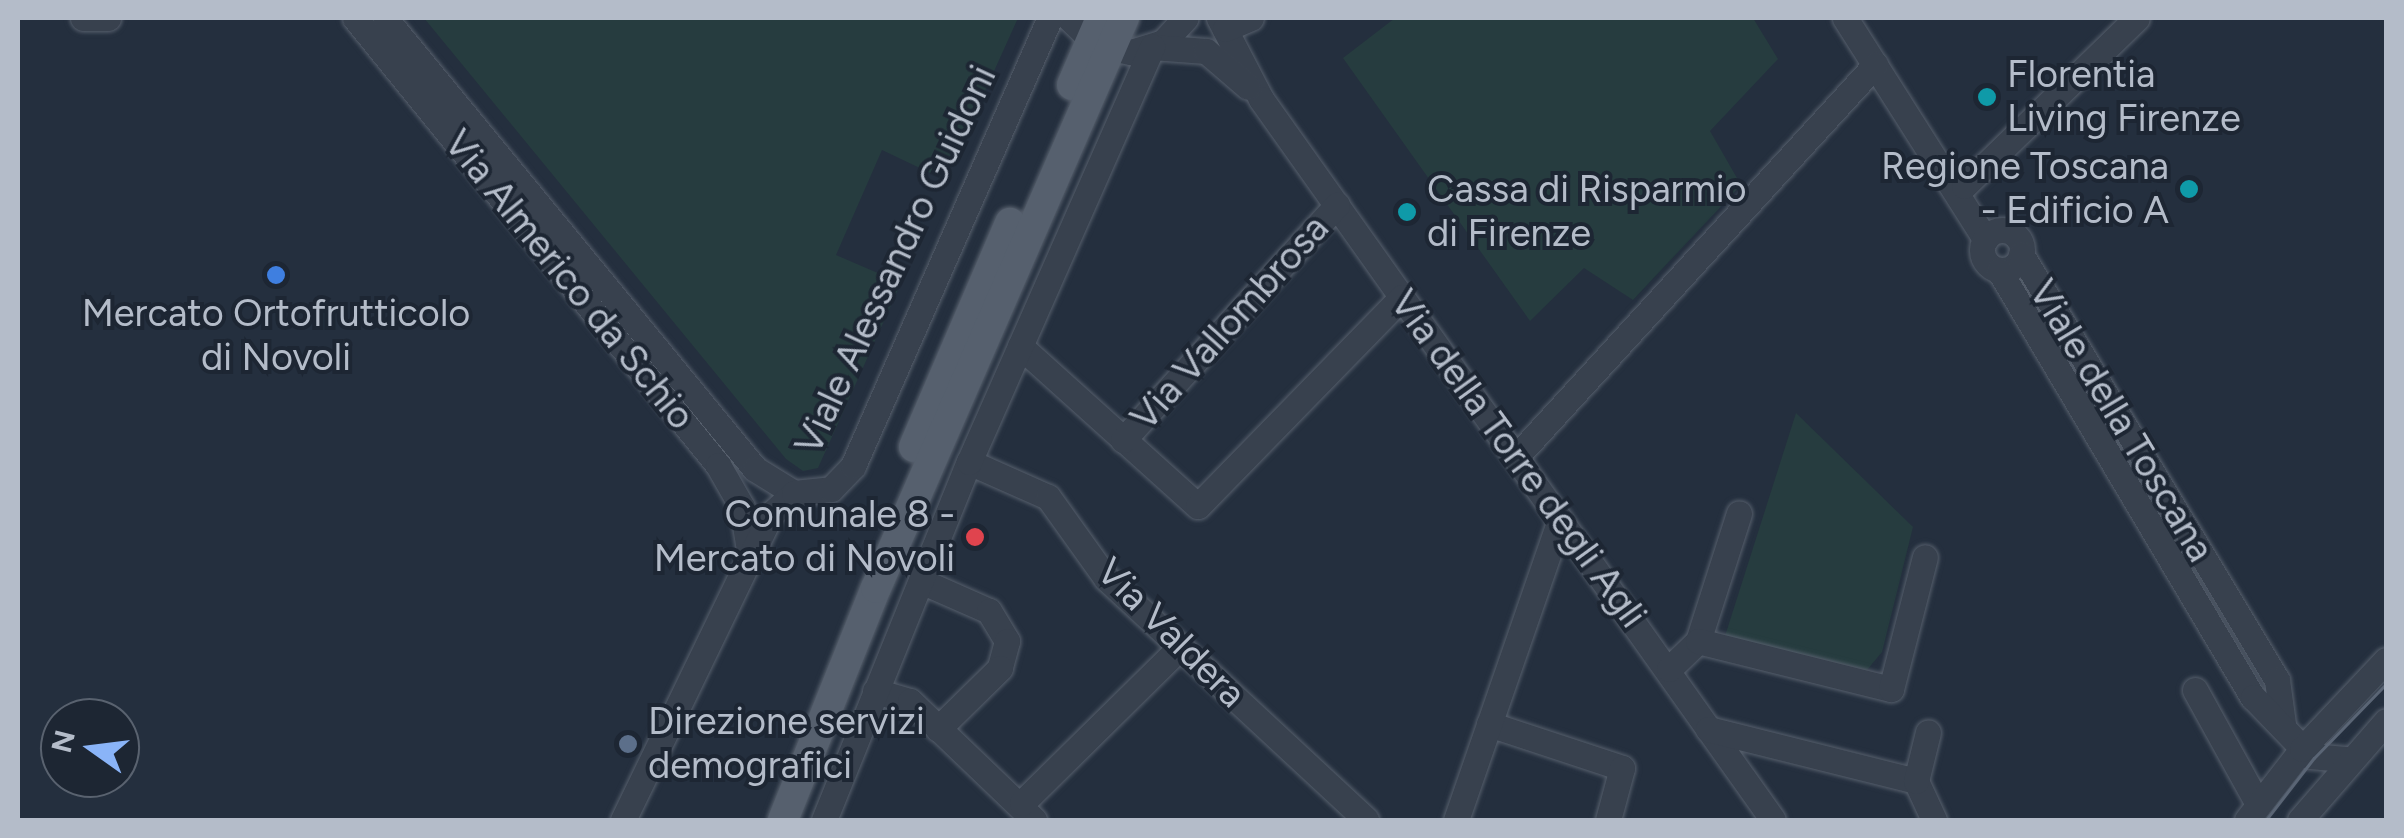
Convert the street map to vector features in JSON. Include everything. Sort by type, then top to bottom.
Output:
[{"type":"main road","points":[[761,820],[953,354],[1101,36],[1124,18]]},
{"type":"main road","points":[[783,820],[1101,36]]},
{"type":"street","points":[[83,18],[108,18]]},
{"type":"street","name":"Via Almerico da Schio","points":[[355,18],[718,465],[742,506],[750,558]]},
{"type":"street","name":"Via Almerico da Schio","points":[[385,18],[755,469],[794,494]]},
{"type":"street","name":"Viale Alessandro Guidoni","points":[[624,820],[772,514],[794,494],[831,490],[853,466],[1050,18]]},
{"type":"street","points":[[1069,18],[1101,36],[1152,47]]},
{"type":"street","points":[[824,820],[969,462],[1152,47],[1185,18]]},
{"type":"street","points":[[1222,23],[1251,18]]},
{"type":"street","name":"Viale della Toscana","points":[[1845,18],[1989,235]]},
{"type":"street","name":"Viale della Toscana","points":[[1857,18],[1964,186],[1989,235],[1983,258],[1999,270],[2253,697],[2283,724],[2302,749]]},
{"type":"street","points":[[1964,186],[2137,18]]},
{"type":"street","name":"Via della Torre degli Agli","points":[[1222,23],[1260,99],[1773,820]]},
{"type":"street","name":"Via della Torre degli Agli","points":[[1152,47],[1206,51],[1260,99]]},
{"type":"street","points":[[1516,457],[1875,65]]},
{"type":"street","name":"Via Vallombrosa","points":[[1123,440],[1337,206]]},
{"type":"street","name":"Viale della Toscana","points":[[1989,235],[2012,232],[2021,254],[2277,680],[2283,724]]},
{"type":"street","name":"Viale della Toscana","points":[[1999,270],[2011,268],[2021,254]]},
{"type":"street","points":[[1020,346],[1198,506],[1402,297]]},
{"type":"street","name":"Via Valdera","points":[[969,462],[1048,497],[1106,578],[1366,820]]},
{"type":"street","points":[[1668,669],[1698,641],[1739,513]]},
{"type":"street","points":[[1456,820],[1560,520]]},
{"type":"street","points":[[1698,641],[1891,689],[1925,557]]},
{"type":"street","points":[[920,581],[989,611],[1007,641],[1000,668],[938,729]]},
{"type":"street","points":[[876,691],[910,701],[1028,812],[1180,647]]},
{"type":"street","points":[[2254,815],[2302,749],[2386,660]]},
{"type":"street","points":[[2194,690],[2254,815]]},
{"type":"street","points":[[2300,820],[2348,759],[2386,721]]},
{"type":"street","points":[[1490,724],[1622,768],[1608,820]]},
{"type":"street","points":[[1708,728],[1916,781]]},
{"type":"street","points":[[1928,732],[1916,781],[1934,820]]},
{"type":"street","points":[[2302,749],[2324,762],[2348,759]]},
{"type":"street","points":[[2254,815],[2284,820]]},
{"type":"green space","points":[[424,18],[1018,18],[945,180],[882,150],[836,255],[901,283],[818,468],[803,471],[786,459]]},
{"type":"green space","points":[[1395,18],[1753,18],[1778,59],[1710,131],[1741,185],[1633,300],[1584,268],[1530,321],[1343,58]]},
{"type":"green space","points":[[1796,413],[1913,527],[1882,652],[1867,670],[1725,636]]},
{"type":"tram line","points":[[2266,820],[2314,758],[2386,684]]},
{"type":"place","name":"Florentia Living Firenze","points":[[1987,97]]},
{"type":"place","name":"Regione Toscana - Edificio A","points":[[2189,189]]},
{"type":"place","name":"Cassa di Risparmio di Firenze","points":[[1407,212]]},
{"type":"place","name":"Mercato Ortofrutticolo di Novoli","points":[[276,275]]},
{"type":"place","name":"Comunale 8 - Mercato di Novoli","points":[[975,537]]},
{"type":"place","name":"Direzione servizi demografici","points":[[628,744]]}]
